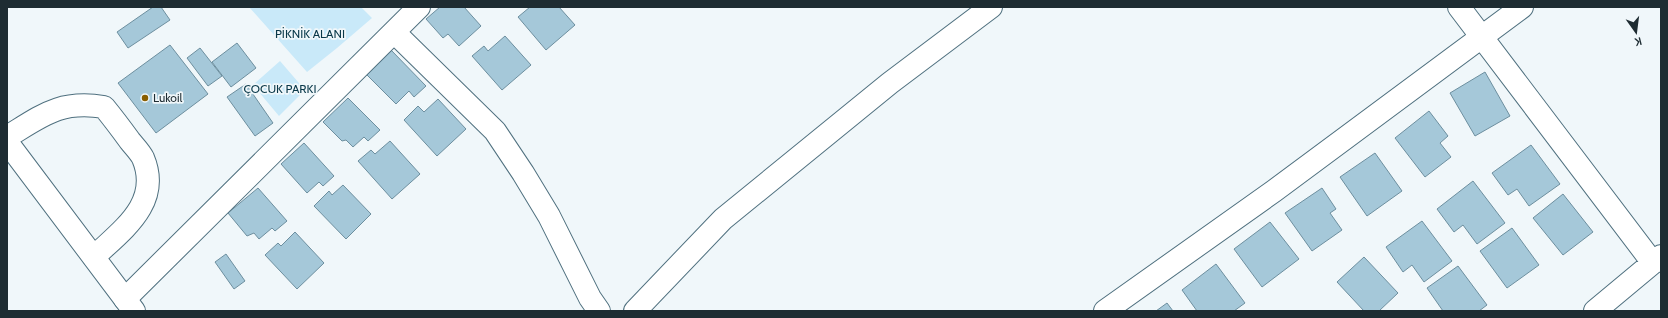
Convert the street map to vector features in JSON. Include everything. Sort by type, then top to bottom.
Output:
[{"type":"street","points":[[7,142],[129,305],[419,7]]},
{"type":"street","points":[[635,311],[723,219],[890,83],[992,7]]},
{"type":"street","points":[[1458,7],[1657,260],[1595,311]]},
{"type":"street","points":[[1105,311],[1274,191],[1522,7]]},
{"type":"street","points":[[394,32],[495,131],[549,216],[590,298],[599,311]]},
{"type":"street","points":[[7,137],[51,110],[75,104],[90,104],[104,107],[142,157],[146,170],[147,183],[146,196],[141,208],[134,218],[94,257]]},
{"type":"green space","name":"PİKNİK ALANI","points":[[249,7],[361,7],[372,18],[307,72]]},
{"type":"green space","name":"ÇOCUK PARKI","points":[[280,61],[305,90],[279,116],[253,85]]},
{"type":"building","points":[[153,7],[161,7],[170,20],[128,48],[117,32]]},
{"type":"building","points":[[440,7],[464,7],[481,26],[459,46],[448,34],[443,38],[426,19]]},
{"type":"building","points":[[530,7],[559,7],[575,25],[546,50],[518,17]]},
{"type":"building","points":[[505,36],[531,65],[502,90],[472,56],[484,46],[488,51]]},
{"type":"building","points":[[237,43],[256,68],[231,87],[212,62]]},
{"type":"building","points":[[170,45],[208,94],[156,133],[118,83]]},
{"type":"building","points":[[200,48],[222,76],[208,86],[187,58]]},
{"type":"building","points":[[391,50],[426,86],[414,97],[409,91],[396,104],[366,74]]},
{"type":"building","points":[[1485,72],[1510,116],[1475,136],[1450,93]]},
{"type":"building","points":[[246,84],[273,123],[255,136],[227,97]]},
{"type":"building","points":[[348,98],[380,130],[368,141],[364,137],[353,147],[346,140],[342,141],[323,122]]},
{"type":"building","points":[[438,99],[466,129],[437,156],[404,120],[418,106],[424,112]]},
{"type":"building","points":[[1429,111],[1448,136],[1440,143],[1451,157],[1425,177],[1395,138]]},
{"type":"building","points":[[390,141],[420,174],[392,199],[358,161],[371,150],[375,154]]},
{"type":"building","points":[[304,143],[334,176],[323,186],[319,182],[307,193],[281,164]]},
{"type":"building","points":[[1531,145],[1560,184],[1529,206],[1517,189],[1508,195],[1492,173]]},
{"type":"building","points":[[1375,153],[1402,191],[1367,216],[1340,177]]},
{"type":"building","points":[[1473,181],[1505,223],[1477,244],[1463,225],[1454,232],[1437,209]]},
{"type":"building","points":[[343,185],[371,214],[346,239],[314,206],[329,191],[332,195]]},
{"type":"building","points":[[258,188],[287,221],[275,231],[272,228],[259,239],[254,233],[247,236],[228,213]]},
{"type":"building","points":[[1322,188],[1336,209],[1330,213],[1342,230],[1312,251],[1285,213]]},
{"type":"building","points":[[1563,194],[1593,232],[1563,255],[1533,218]]},
{"type":"building","points":[[1422,221],[1452,261],[1424,282],[1412,265],[1403,272],[1386,247]]},
{"type":"building","points":[[1270,222],[1299,259],[1262,287],[1234,249]]},
{"type":"building","points":[[1512,228],[1539,265],[1507,288],[1480,251]]},
{"type":"building","points":[[295,232],[324,263],[297,289],[265,255],[278,243],[281,246]]},
{"type":"building","points":[[226,254],[245,281],[234,289],[215,262]]},
{"type":"building","points":[[1364,257],[1398,293],[1379,311],[1364,311],[1337,282]]},
{"type":"building","points":[[1216,264],[1245,303],[1234,311],[1197,311],[1182,290]]},
{"type":"building","points":[[1458,266],[1487,305],[1479,311],[1443,311],[1427,288]]},
{"type":"building","points":[[1167,303],[1173,311],[1156,311]]},
{"type":"place","name":"Lukoil","points":[[145,98]]}]
